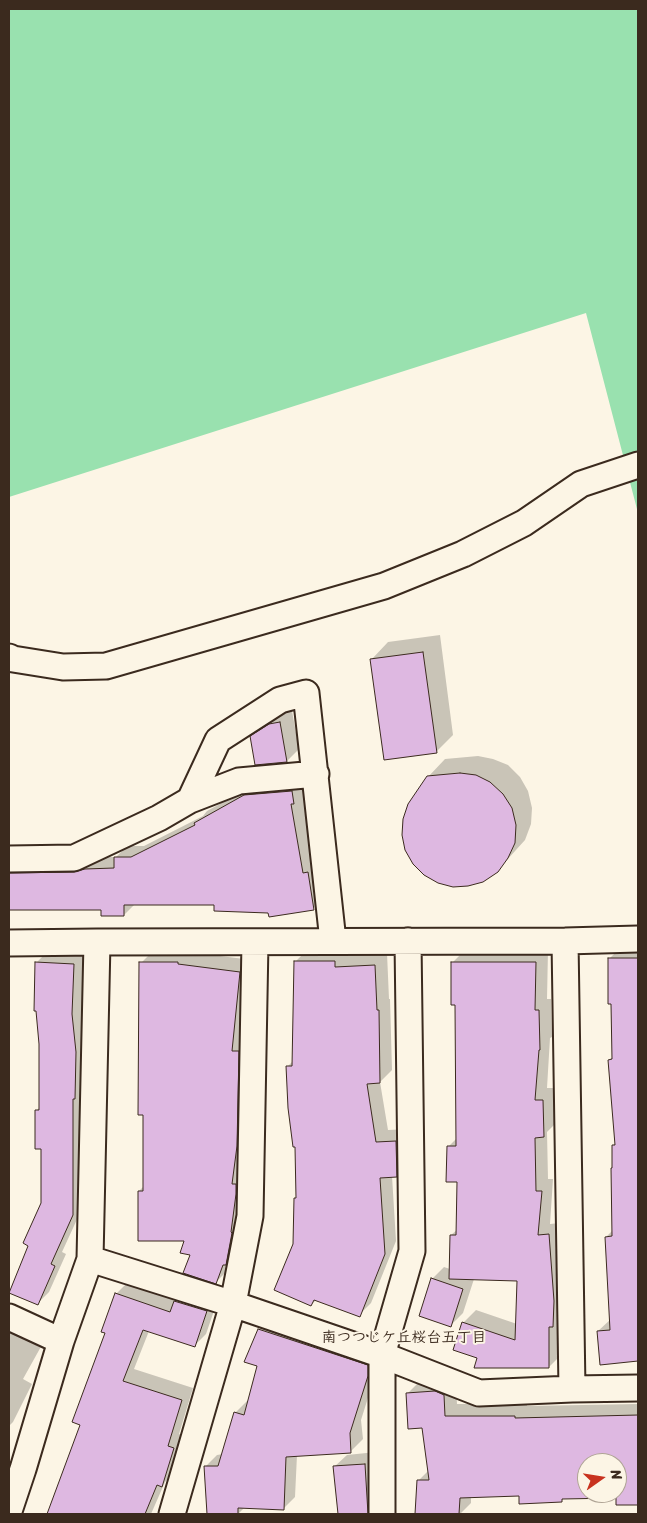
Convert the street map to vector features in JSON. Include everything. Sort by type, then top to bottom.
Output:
[{"type":"street","points":[[9,657],[63,667],[106,666],[384,586],[463,554],[524,523],[581,484],[638,465]]},
{"type":"street","points":[[190,800],[218,740],[280,700],[306,693],[333,941]]},
{"type":"street","points":[[9,859],[74,858],[159,818],[190,800],[239,781],[316,774]]},
{"type":"street","points":[[9,943],[565,941],[638,939]]},
{"type":"street","points":[[382,1514],[382,1355],[412,1251],[408,941]]},
{"type":"street","points":[[565,941],[572,1389]]},
{"type":"street","points":[[9,1511],[16,1466],[90,1259],[97,942]]},
{"type":"street","points":[[172,1514],[234,1304],[250,1216],[255,942]]},
{"type":"street","points":[[90,1259],[234,1304],[382,1355],[479,1393],[638,1388]]},
{"type":"street","points":[[9,1317],[61,1341]]},
{"type":"green space","points":[[9,9],[638,9],[638,513],[586,313],[9,497]]},
{"type":"building","points":[[423,652],[437,753],[384,760],[370,659]]},
{"type":"building","points":[[280,722],[287,762],[255,765],[250,736],[269,724]]},
{"type":"building","points":[[460,773],[476,775],[490,782],[503,794],[512,808],[516,825],[515,843],[508,858],[498,872],[483,882],[453,887],[438,883],[424,875],[413,864],[405,850],[402,835],[403,819],[408,804],[427,776]]},
{"type":"building","points":[[292,791],[294,804],[291,804],[303,873],[308,872],[314,910],[269,917],[268,913],[214,911],[214,905],[124,905],[124,916],[101,916],[101,910],[9,910],[9,873],[74,872],[85,869],[114,868],[114,857],[131,857],[195,825],[194,823],[244,795]]},
{"type":"building","points":[[608,958],[638,958],[638,1361],[600,1365],[597,1331],[610,1330],[605,1237],[612,1236],[611,1168],[612,1145],[615,1145],[608,1060],[612,1059],[611,1004],[608,1004]]},
{"type":"building","points":[[294,961],[335,961],[335,967],[375,965],[377,1010],[379,1010],[380,1083],[367,1084],[376,1142],[396,1141],[397,1177],[380,1178],[385,1254],[360,1317],[314,1300],[311,1306],[274,1290],[293,1244],[294,1198],[296,1198],[295,1147],[293,1147],[288,1108],[286,1066],[292,1066]]},
{"type":"building","points":[[35,962],[74,964],[72,1014],[76,1052],[75,1099],[73,1099],[73,1215],[51,1264],[55,1266],[38,1305],[9,1293],[28,1246],[23,1243],[41,1203],[41,1149],[35,1149],[35,1110],[39,1110],[39,1044],[36,1011],[34,1011]]},
{"type":"building","points":[[139,962],[178,962],[178,964],[240,972],[232,1051],[239,1051],[237,1146],[232,1184],[236,1184],[236,1194],[226,1265],[223,1265],[216,1284],[183,1273],[190,1255],[180,1253],[184,1241],[138,1241],[138,1191],[143,1191],[143,1115],[138,1115]]},
{"type":"building","points":[[451,962],[536,962],[535,1010],[539,1010],[540,1050],[535,1100],[543,1100],[544,1137],[535,1138],[536,1191],[542,1191],[538,1235],[549,1234],[554,1301],[553,1327],[549,1327],[549,1368],[474,1368],[477,1358],[453,1350],[462,1322],[515,1340],[517,1281],[449,1279],[450,1235],[456,1235],[457,1182],[446,1182],[447,1146],[456,1146],[455,1005],[451,1005]]},
{"type":"building","points":[[431,1278],[463,1289],[451,1327],[419,1316]]},
{"type":"building","points":[[115,1293],[170,1312],[174,1301],[207,1311],[195,1347],[143,1330],[123,1381],[182,1400],[168,1446],[174,1448],[162,1487],[157,1485],[145,1514],[47,1514],[80,1425],[72,1422],[105,1333],[101,1332]]},
{"type":"building","points":[[258,1329],[368,1365],[368,1376],[350,1433],[351,1453],[286,1457],[284,1510],[238,1508],[238,1514],[207,1514],[204,1466],[218,1466],[234,1412],[244,1415],[257,1366],[244,1362]]},
{"type":"building","points":[[435,1391],[444,1395],[445,1416],[515,1416],[515,1418],[638,1415],[638,1505],[616,1505],[616,1503],[627,1503],[627,1453],[577,1453],[577,1499],[562,1499],[562,1502],[519,1504],[519,1496],[460,1498],[459,1514],[415,1514],[417,1480],[429,1480],[422,1428],[408,1429],[406,1393]]},
{"type":"building","points":[[365,1464],[368,1514],[338,1514],[333,1466]]},
{"type":"district","name":"南つつじケ丘桜台五丁目","points":[[404,1338]]}]
